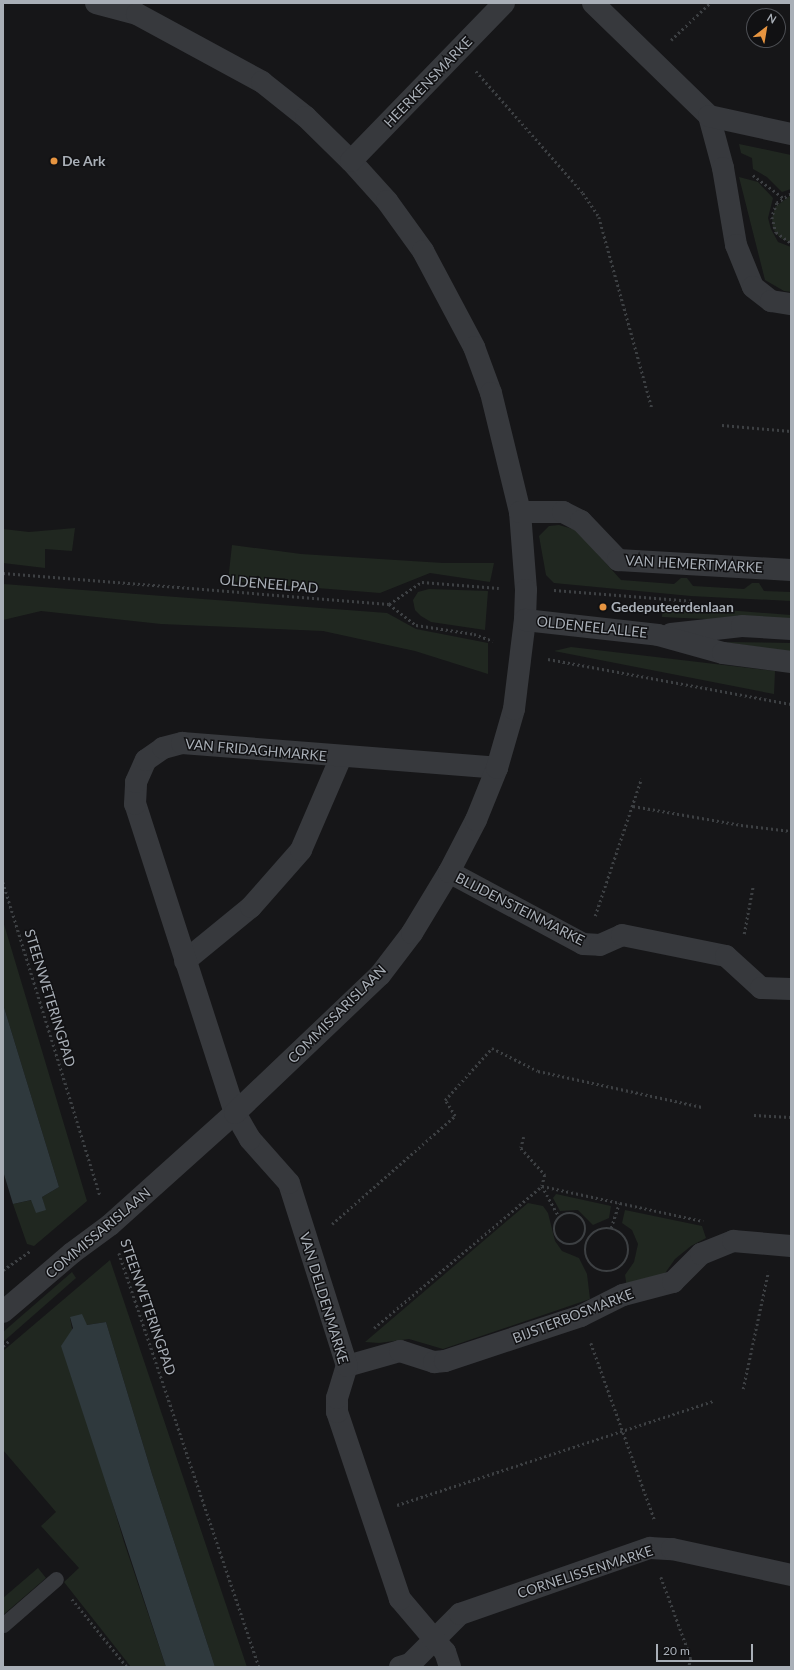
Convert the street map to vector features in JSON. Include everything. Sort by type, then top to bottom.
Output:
[{"type":"street","points":[[96,3],[138,14],[262,82],[306,117],[351,162],[387,201],[423,251],[474,347],[491,393],[520,512],[526,590],[525,620]]},
{"type":"street","name":"HEERKENSMARKE","points":[[351,162],[504,3]]},
{"type":"street","points":[[593,3],[709,116],[724,168],[736,245],[753,287],[771,301],[791,304]]},
{"type":"street","points":[[709,116],[791,134]]},
{"type":"street","name":"VAN HEMERTMARKE","points":[[520,512],[563,512],[581,521],[618,560],[791,570]]},
{"type":"street","name":"OLDENEELALLEE","points":[[525,620],[658,635],[723,653],[791,662]]},
{"type":"street","name":"COMMISSARISLAAN","points":[[3,1312],[72,1253],[110,1225],[235,1113],[380,975],[412,933],[449,872],[476,820],[497,768],[514,709],[525,620]]},
{"type":"street","name":"OLDENEELALLEE","points":[[658,635],[742,626],[791,629]]},
{"type":"street","name":"VAN FRIDAGHMARKE","points":[[235,1113],[135,804],[136,782],[146,760],[163,748],[182,743],[341,758],[497,768]]},
{"type":"street","name":"VAN FRIDAGHMARKE","points":[[185,961],[251,906],[301,850],[341,758]]},
{"type":"street","name":"BLIJDENSTEINMARKE","points":[[449,872],[583,944],[600,945],[622,935],[726,956],[761,988],[791,989]]},
{"type":"street","name":"VAN DELDENMARKE","points":[[235,1113],[250,1139],[289,1184],[345,1360],[337,1398],[337,1412],[400,1599],[445,1652],[450,1667]]},
{"type":"street","name":"BIJSTERBOSMARKE","points":[[345,1360],[400,1351],[434,1362],[445,1361],[581,1316],[623,1295],[674,1282],[701,1254],[733,1241],[782,1245]]},
{"type":"street","name":"CORNELISSENMARKE","points":[[400,1667],[410,1664],[460,1614],[657,1548],[791,1575]]},
{"type":"lane","points":[[3,1625],[56,1579]]},
{"type":"path","points":[[651,58],[710,3]]},
{"type":"path","points":[[458,51],[583,193],[599,217],[652,408]]},
{"type":"path","points":[[791,194],[777,203],[772,217],[776,232],[791,243]]},
{"type":"path","points":[[722,425],[791,431]]},
{"type":"path","name":"OLDENEELPAD","points":[[3,573],[389,604]]},
{"type":"path","points":[[696,601],[422,582],[389,604],[416,625],[474,634],[522,652],[791,704]]},
{"type":"path","points":[[583,944],[633,806],[641,779]]},
{"type":"path","points":[[633,806],[741,825],[791,831]]},
{"type":"path","name":"STEENWETERINGPAD","points":[[3,882],[110,1225],[259,1667]]},
{"type":"path","points":[[738,968],[753,886]]},
{"type":"path","points":[[308,1246],[456,1116],[445,1100],[492,1048],[538,1071],[702,1107]]},
{"type":"path","points":[[754,1115],[791,1117]]},
{"type":"path","points":[[345,1360],[542,1186],[545,1175],[522,1148],[524,1137]]},
{"type":"path","points":[[542,1186],[706,1222],[733,1241]]},
{"type":"path","points":[[542,1186],[559,1217]]},
{"type":"path","points":[[611,1228],[619,1203]]},
{"type":"path","points":[[568,1213],[579,1215],[586,1224],[586,1234],[575,1245],[559,1241],[556,1237],[554,1227],[559,1217],[568,1213]]},
{"type":"path","points":[[611,1228],[623,1235],[629,1247],[626,1261],[616,1270],[601,1271],[589,1263],[585,1249],[590,1235],[596,1231],[611,1228]]},
{"type":"path","points":[[586,1234],[590,1235]]},
{"type":"path","points":[[743,1389],[782,1245]]},
{"type":"path","points":[[581,1316],[623,1431],[691,1658],[689,1667]]},
{"type":"path","points":[[371,1514],[714,1401]]},
{"type":"path","points":[[56,1579],[127,1667]]},
{"type":"shaded area","points":[[739,144],[791,155],[791,189],[782,192],[767,177],[753,169],[752,158],[741,153]]},
{"type":"shaded area","points":[[739,177],[758,182],[773,198],[768,218],[771,229],[778,242],[791,247],[791,292],[784,291],[765,280]]},
{"type":"shaded area","points":[[791,195],[791,243],[780,238],[773,229],[772,218],[775,207]]},
{"type":"shaded area","points":[[559,525],[576,530],[621,580],[674,584],[681,578],[687,578],[693,586],[744,589],[752,583],[759,583],[764,591],[791,592],[791,601],[691,596],[554,583],[546,575],[539,536],[549,526]]},
{"type":"shaded area","points":[[75,528],[72,551],[45,549],[45,568],[3,563],[3,529],[29,532]]},
{"type":"shaded area","points":[[232,545],[301,554],[443,563],[494,563],[490,582],[430,573],[380,593],[228,581]]},
{"type":"shaded area","points":[[3,584],[387,613],[416,629],[488,643],[488,674],[415,651],[323,631],[161,624],[41,611],[3,620]]},
{"type":"shaded area","points":[[429,589],[488,591],[485,630],[431,622],[421,616],[415,610],[413,600],[418,592]]},
{"type":"shaded area","points":[[663,605],[791,615],[791,623],[662,617]]},
{"type":"shaded area","points":[[724,642],[791,643],[791,652]]},
{"type":"shaded area","points":[[571,647],[775,671],[774,694],[554,651]]},
{"type":"shaded area","points":[[3,921],[87,1201],[34,1246],[27,1244],[13,1204],[32,1200],[45,1210],[42,1197],[59,1187],[3,1004]]},
{"type":"shaded area","points":[[3,1004],[59,1187],[42,1197],[46,1210],[36,1213],[31,1200],[13,1204],[3,1171]]},
{"type":"shaded area","points":[[556,1194],[611,1206],[609,1218],[593,1225],[578,1210],[560,1211],[553,1198]]},
{"type":"shaded area","points":[[528,1203],[543,1206],[548,1213],[555,1241],[562,1251],[579,1258],[587,1274],[590,1299],[443,1349],[409,1339],[379,1343],[365,1342]]},
{"type":"shaded area","points":[[625,1210],[702,1226],[706,1238],[691,1246],[675,1259],[661,1279],[627,1288],[625,1275],[634,1262],[638,1244],[632,1230],[622,1223]]},
{"type":"shaded area","points":[[110,1260],[247,1667],[215,1667],[152,1474],[106,1322],[87,1325],[70,1318],[92,1434],[124,1542],[166,1667],[131,1667],[64,1582],[79,1568],[41,1526],[56,1512],[3,1450],[3,1351]]},
{"type":"shaded area","points":[[72,1272],[76,1278],[3,1342],[3,1332]]},
{"type":"shaded area","points":[[82,1314],[87,1325],[106,1322],[152,1474],[215,1667],[166,1667],[61,1346],[73,1328],[70,1317]]},
{"type":"shaded area","points":[[38,1568],[46,1578],[3,1615],[3,1598]]},
{"type":"place","name":"De Ark","points":[[54,161]]},
{"type":"place","name":"Gedeputeerdenlaan","points":[[603,607]]}]
